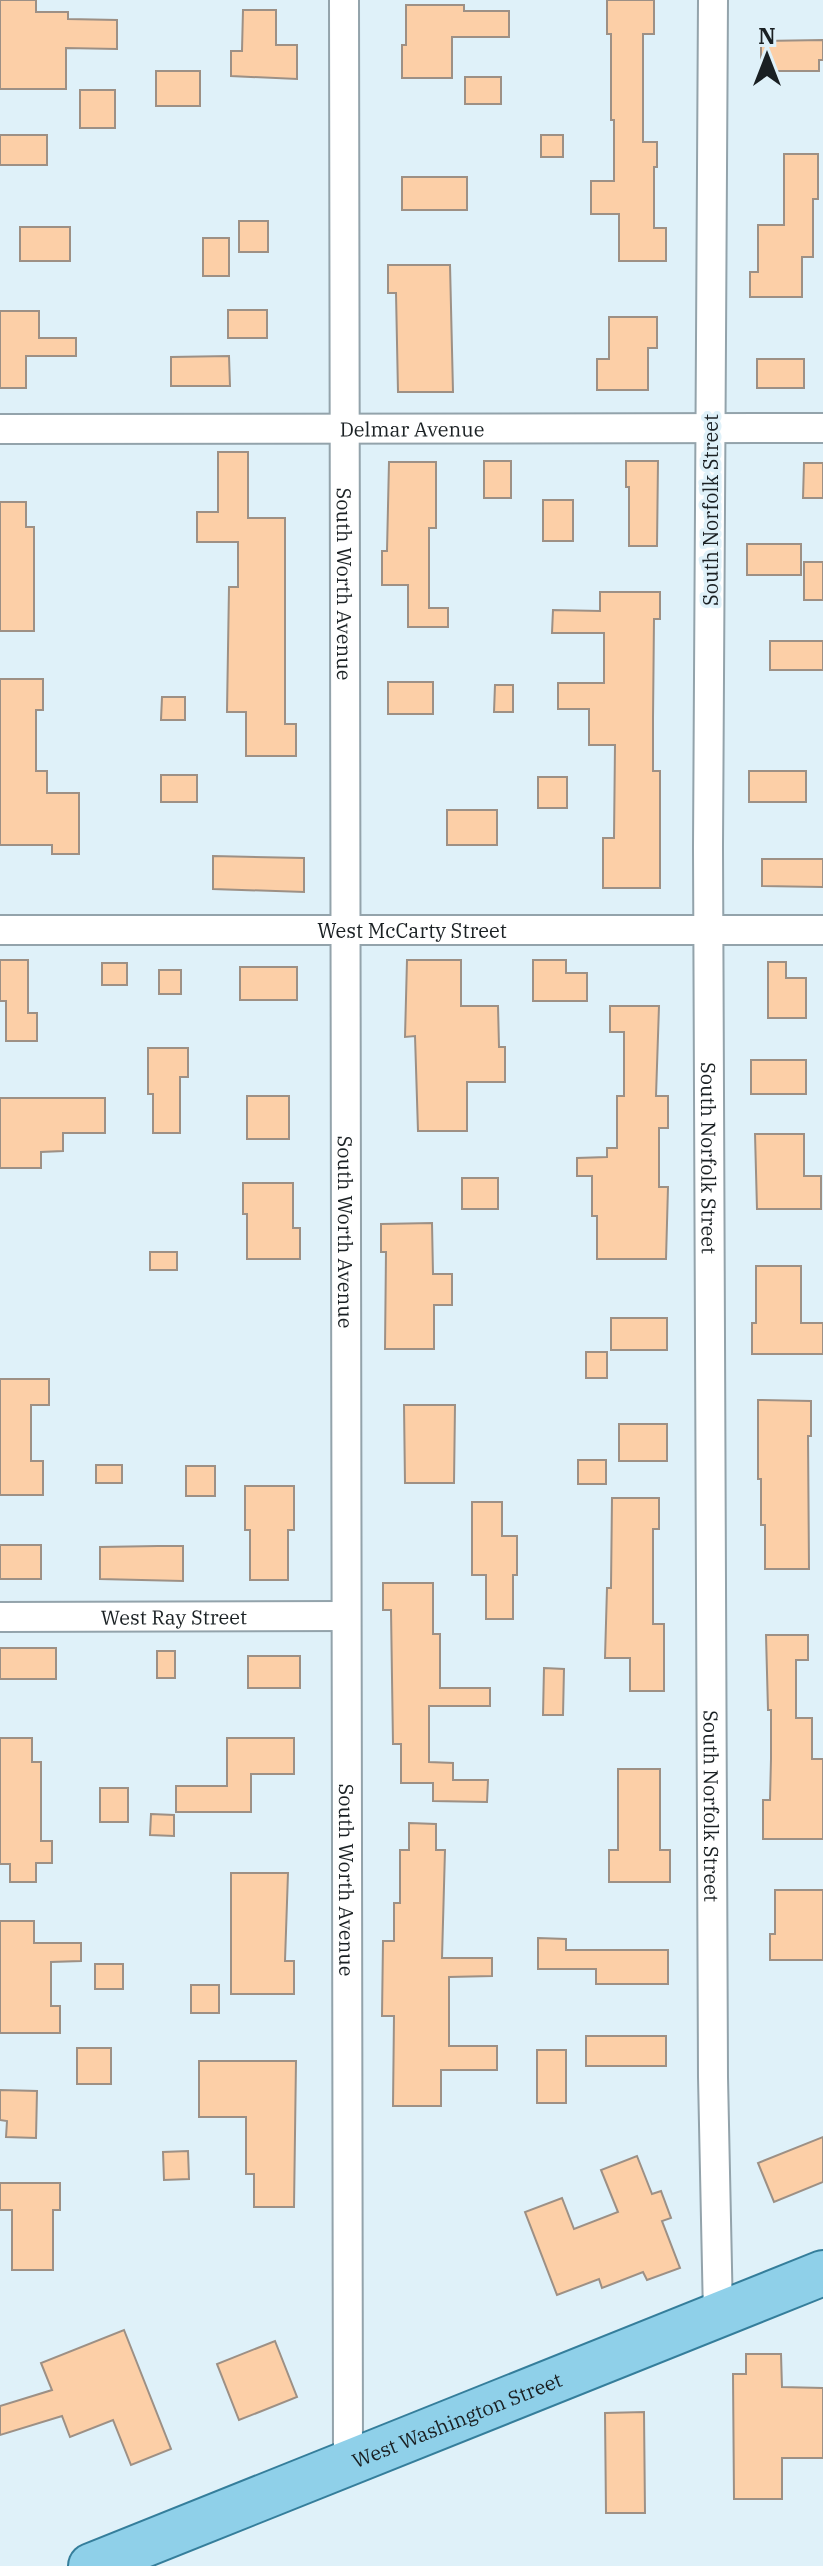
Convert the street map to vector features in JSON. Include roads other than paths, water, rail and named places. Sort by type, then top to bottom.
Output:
[{"type":"main road","name":"West Washington Street","points":[[91,2566],[823,2273]]},
{"type":"street","name":"South Worth Avenue","points":[[344,0],[348,2463]]},
{"type":"street","name":"South Norfolk Street","points":[[713,0],[709,931],[713,2077],[718,2315]]},
{"type":"street","name":"Delmar Avenue","points":[[0,429],[823,428]]},
{"type":"street","name":"West McCarty Street","points":[[0,930],[823,930]]},
{"type":"street","name":"West Ray Street","points":[[0,1617],[346,1616]]}]
